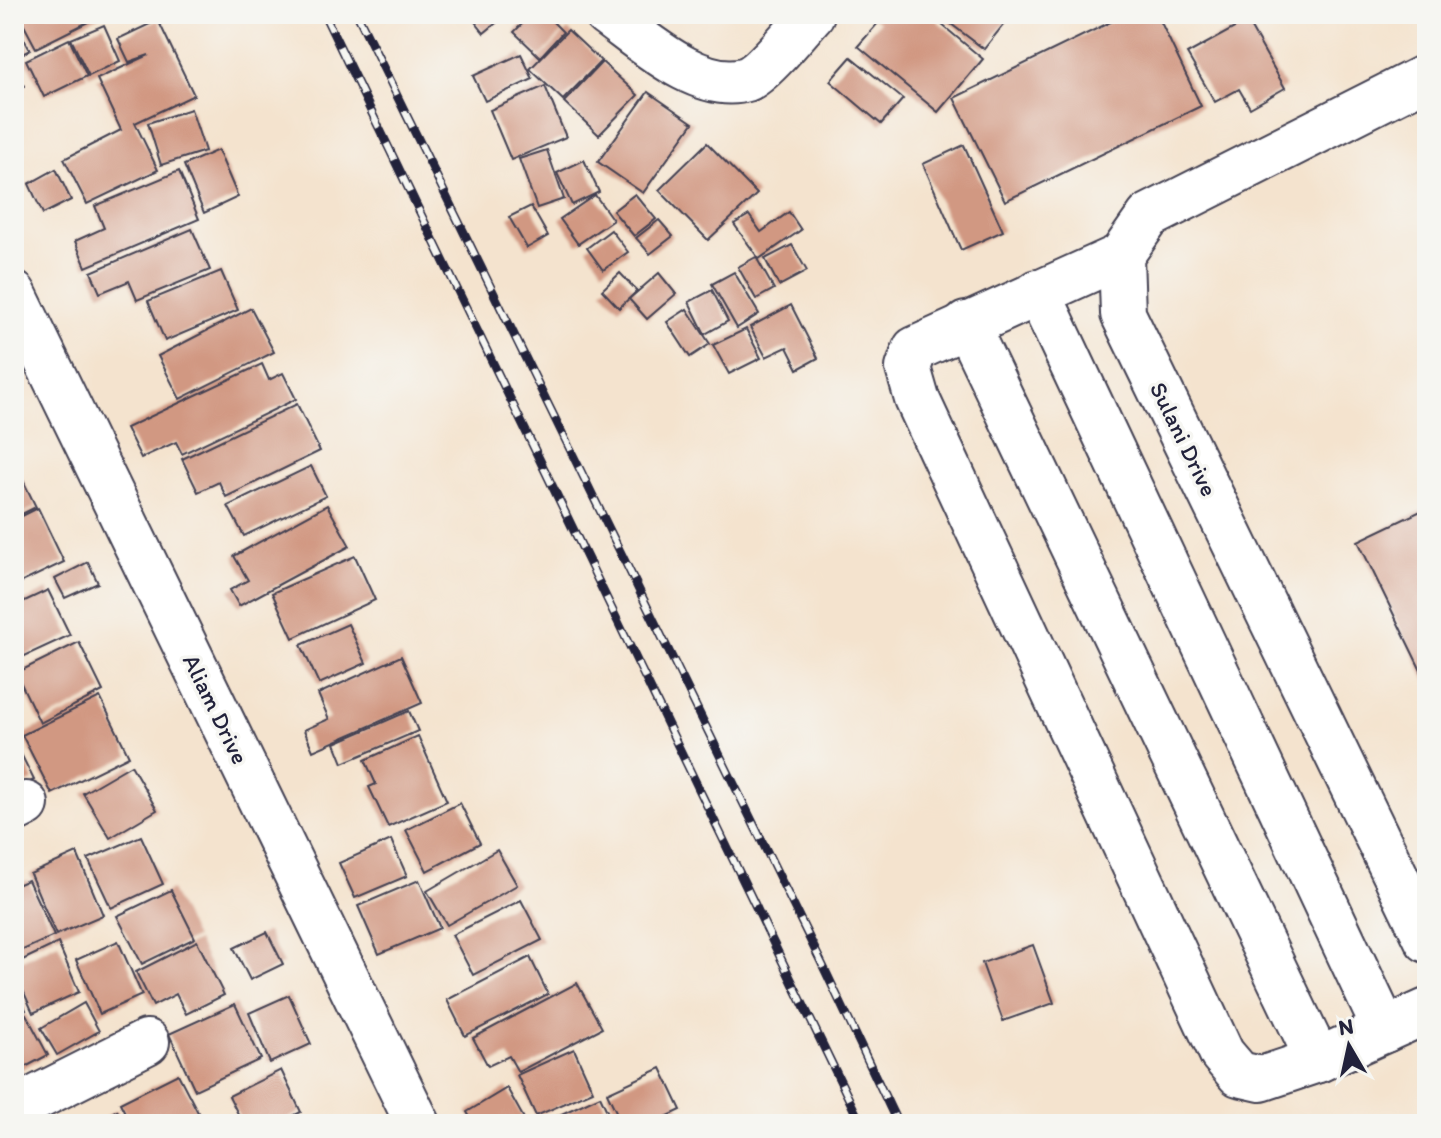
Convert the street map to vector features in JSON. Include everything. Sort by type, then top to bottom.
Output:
[{"type":"street","points":[[606,14],[687,71],[719,80],[748,78],[812,14]]},
{"type":"street","points":[[1427,76],[1149,216],[1121,256],[915,349],[908,368],[917,399],[1222,1054],[1239,1074],[1261,1079],[1318,1060],[1427,1011]]},
{"type":"street","name":"Sulani Drive","points":[[1121,256],[1123,314],[1427,940]]},
{"type":"street","points":[[1038,292],[1385,1030]]},
{"type":"street","name":"Aliam Drive","points":[[14,294],[418,1124]]},
{"type":"street","points":[[966,324],[1318,1060]]},
{"type":"street","points":[[14,1109],[147,1042]]},
{"type":"building","points":[[18,14],[104,14],[36,48]]},
{"type":"building","points":[[469,14],[507,14],[484,33]]},
{"type":"building","points":[[532,14],[545,14],[563,32],[540,57],[514,32]]},
{"type":"building","points":[[868,14],[929,14],[983,59],[938,112],[858,46],[879,22]]},
{"type":"building","points":[[938,14],[1012,14],[984,49]]},
{"type":"building","points":[[1127,14],[1157,14],[1201,106],[1005,201],[954,98]]},
{"type":"building","points":[[158,20],[194,95],[135,123],[158,170],[87,204],[64,159],[121,130],[97,79],[149,55],[129,62],[118,39]]},
{"type":"building","points":[[1247,21],[1285,88],[1250,108],[1239,89],[1215,102],[1187,54]]},
{"type":"building","points":[[104,25],[120,61],[89,76],[71,39]]},
{"type":"building","points":[[18,28],[30,50],[14,58],[14,30]]},
{"type":"building","points":[[568,30],[601,61],[563,100],[530,69]]},
{"type":"building","points":[[69,39],[87,76],[44,97],[26,60]]},
{"type":"building","points":[[521,54],[533,79],[485,101],[473,76]]},
{"type":"building","points":[[851,57],[903,99],[881,124],[830,81]]},
{"type":"building","points":[[602,62],[638,95],[599,135],[564,102]]},
{"type":"building","points":[[14,67],[24,86],[14,90]]},
{"type":"building","points":[[545,86],[566,137],[511,160],[490,110]]},
{"type":"building","points":[[648,92],[693,123],[643,193],[598,162]]},
{"type":"building","points":[[191,109],[205,151],[161,165],[148,123]]},
{"type":"building","points":[[707,143],[757,194],[708,240],[659,190]]},
{"type":"building","points":[[964,145],[1003,231],[961,250],[923,164]]},
{"type":"building","points":[[218,150],[238,197],[204,213],[184,165]]},
{"type":"building","points":[[547,150],[564,199],[537,208],[519,159]]},
{"type":"building","points":[[584,160],[599,192],[572,205],[557,173]]},
{"type":"building","points":[[56,169],[71,200],[43,214],[29,184]]},
{"type":"building","points":[[179,171],[199,219],[86,267],[75,241],[104,228],[95,206]]},
{"type":"building","points":[[635,194],[656,219],[634,236],[613,211]]},
{"type":"building","points":[[595,195],[613,220],[578,244],[560,219]]},
{"type":"building","points":[[531,206],[548,236],[527,248],[509,217]]},
{"type":"building","points":[[789,212],[801,230],[759,259],[734,224],[749,215],[761,232]]},
{"type":"building","points":[[659,220],[673,236],[650,254],[636,238]]},
{"type":"building","points":[[192,229],[210,270],[137,300],[129,281],[100,293],[91,272]]},
{"type":"building","points":[[611,230],[628,252],[603,270],[587,248]]},
{"type":"building","points":[[792,245],[807,271],[779,286],[765,259]]},
{"type":"building","points":[[756,257],[774,289],[756,299],[738,267]]},
{"type":"building","points":[[221,271],[238,310],[165,341],[148,301]]},
{"type":"building","points":[[734,272],[759,314],[737,328],[712,284]]},
{"type":"building","points":[[620,273],[637,291],[619,308],[602,290]]},
{"type":"building","points":[[659,273],[676,294],[647,319],[629,299]]},
{"type":"building","points":[[712,290],[728,321],[705,334],[689,302]]},
{"type":"building","points":[[791,305],[818,358],[798,369],[787,347],[766,357],[750,327]]},
{"type":"building","points":[[251,308],[274,352],[180,399],[158,356]]},
{"type":"building","points":[[687,309],[710,344],[690,357],[667,322]]},
{"type":"building","points":[[746,329],[761,358],[729,374],[713,345]]},
{"type":"building","points":[[262,364],[269,380],[283,373],[296,399],[182,454],[176,442],[141,458],[126,428]]},
{"type":"building","points":[[297,404],[320,451],[226,497],[219,482],[198,492],[182,459]]},
{"type":"building","points":[[311,466],[326,496],[244,536],[228,506]]},
{"type":"building","points":[[17,468],[36,507],[14,518],[14,469]]},
{"type":"building","points":[[327,505],[350,546],[239,606],[230,590],[248,580],[234,556]]},
{"type":"building","points":[[38,508],[64,562],[14,586],[14,520]]},
{"type":"building","points":[[1427,508],[1427,683],[1358,541]]},
{"type":"building","points":[[355,556],[375,600],[293,638],[272,593]]},
{"type":"building","points":[[88,562],[98,583],[65,598],[55,579]]},
{"type":"building","points":[[48,590],[70,635],[14,661],[14,606]]},
{"type":"building","points":[[348,624],[366,663],[319,684],[301,645]]},
{"type":"building","points":[[79,642],[103,691],[40,723],[16,673]]},
{"type":"building","points":[[401,656],[422,703],[313,751],[304,730],[329,719],[318,694]]},
{"type":"building","points":[[100,697],[129,756],[52,794],[22,735]]},
{"type":"building","points":[[409,711],[418,731],[343,763],[335,743]]},
{"type":"building","points":[[418,736],[447,801],[388,827],[369,787],[376,784],[365,760]]},
{"type":"building","points":[[17,746],[34,780],[14,790],[14,747]]},
{"type":"building","points":[[131,765],[157,810],[110,838],[83,793]]},
{"type":"building","points":[[460,803],[480,843],[427,871],[406,830]]},
{"type":"building","points":[[141,836],[163,884],[111,908],[88,859]]},
{"type":"building","points":[[391,840],[407,876],[355,898],[339,863]]},
{"type":"building","points":[[497,850],[517,885],[447,925],[427,891]]},
{"type":"building","points":[[77,853],[103,915],[56,935],[30,874]]},
{"type":"building","points":[[28,880],[54,936],[14,954],[14,886]]},
{"type":"building","points":[[419,880],[440,928],[379,954],[358,906]]},
{"type":"building","points":[[171,890],[195,938],[142,964],[117,916]]},
{"type":"building","points":[[521,900],[542,940],[473,975],[452,935]]},
{"type":"building","points":[[267,932],[283,964],[250,980],[234,948]]},
{"type":"building","points":[[118,941],[142,995],[100,1014],[76,960]]},
{"type":"building","points":[[197,941],[224,995],[186,1014],[176,994],[153,1006],[136,972]]},
{"type":"building","points":[[58,943],[79,992],[33,1013],[14,964]]},
{"type":"building","points":[[1033,945],[1054,1003],[1003,1021],[982,963]]},
{"type":"building","points":[[530,957],[548,994],[465,1036],[447,1000]]},
{"type":"building","points":[[577,983],[602,1028],[518,1072],[509,1056],[488,1066],[473,1038]]},
{"type":"building","points":[[14,985],[26,1010],[14,1016]]},
{"type":"building","points":[[289,995],[311,1044],[270,1063],[249,1013]]},
{"type":"building","points":[[84,1003],[99,1031],[57,1055],[41,1028]]},
{"type":"building","points":[[235,1004],[261,1059],[195,1090],[169,1034]]},
{"type":"building","points":[[26,1014],[48,1055],[14,1073],[14,1021]]},
{"type":"building","points":[[574,1049],[593,1091],[536,1116],[517,1075]]},
{"type":"building","points":[[661,1068],[681,1110],[651,1124],[622,1124],[607,1093]]},
{"type":"building","points":[[281,1070],[301,1112],[277,1124],[243,1124],[229,1096]]},
{"type":"building","points":[[178,1074],[204,1124],[131,1124],[120,1103]]},
{"type":"building","points":[[507,1088],[527,1124],[474,1124],[467,1112]]},
{"type":"building","points":[[600,1096],[613,1124],[540,1124]]},
{"type":"building","points":[[117,1110],[124,1124],[92,1124]]},
{"type":"railway","points":[[324,14],[861,1124]]},
{"type":"railway","points":[[357,14],[898,1124]]}]
